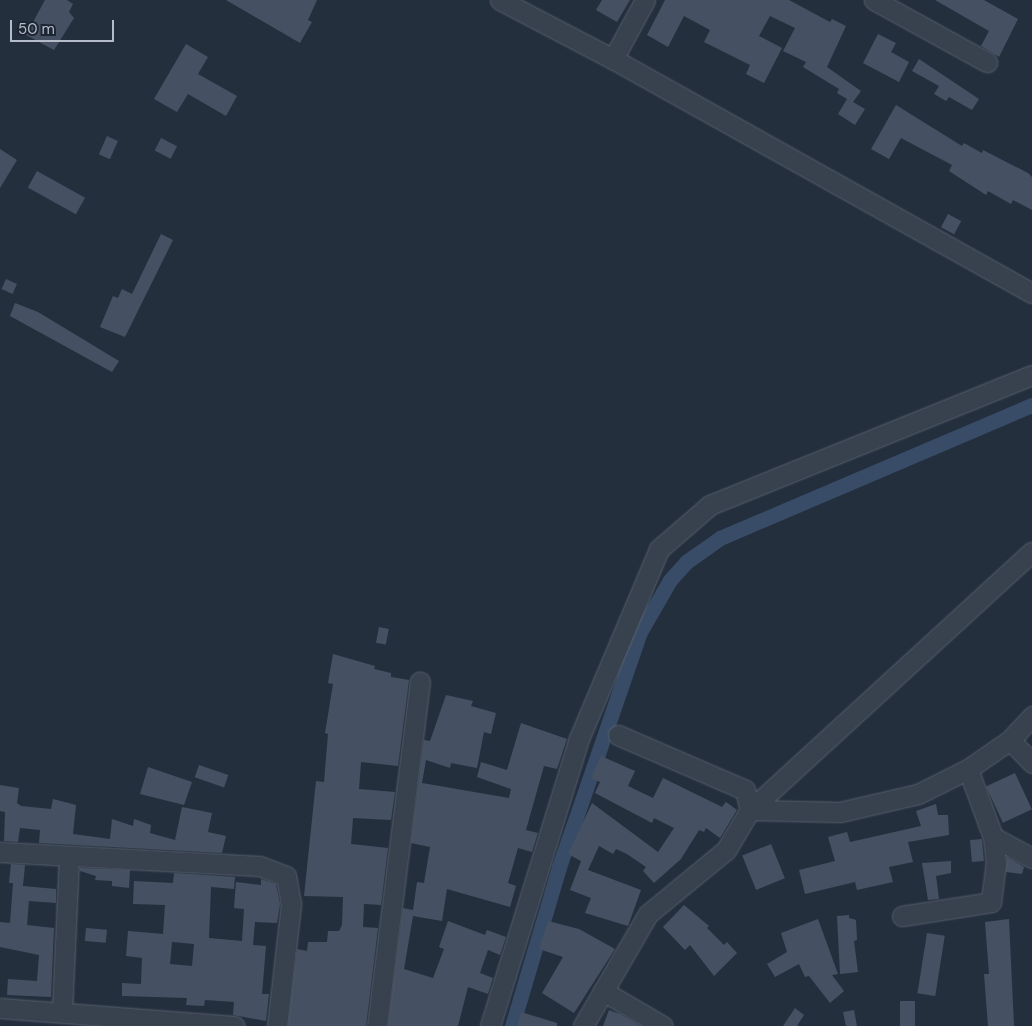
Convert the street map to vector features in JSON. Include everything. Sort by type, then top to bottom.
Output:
[{"type":"street","points":[[500,0],[613,60],[1032,293]]},
{"type":"street","points":[[613,60],[645,0]]},
{"type":"street","points":[[874,0],[988,62]]},
{"type":"street","points":[[490,1026],[578,741],[658,549],[710,505],[1032,375]]},
{"type":"street","points":[[583,1026],[648,914],[726,850],[750,810],[1032,552]]},
{"type":"street","points":[[377,1026],[420,682]]},
{"type":"street","points":[[750,810],[840,812],[918,794],[968,769],[1010,740],[1032,716]]},
{"type":"street","points":[[618,735],[745,790],[750,810]]},
{"type":"street","points":[[1010,740],[1032,763]]},
{"type":"street","points":[[902,916],[991,902],[996,864],[993,838],[968,769]]},
{"type":"street","points":[[993,838],[1032,858]]},
{"type":"street","points":[[0,852],[260,866],[286,876],[291,904],[277,1026]]},
{"type":"street","points":[[62,1011],[69,857]]},
{"type":"street","points":[[603,991],[663,1026]]},
{"type":"street","points":[[0,1008],[62,1011],[88,1020],[222,1026]]},
{"type":"building","points":[[45,0],[67,0],[73,4],[69,12],[74,18],[54,50],[26,35]]},
{"type":"building","points":[[226,0],[317,0],[308,20],[312,22],[300,43]]},
{"type":"building","points":[[602,0],[630,0],[617,22],[596,10]]},
{"type":"building","points":[[665,0],[789,0],[830,22],[832,19],[846,26],[827,67],[861,91],[853,102],[865,109],[855,125],[838,114],[847,99],[837,93],[839,89],[803,67],[806,62],[783,51],[795,28],[770,16],[759,36],[782,48],[764,83],[746,74],[750,65],[704,42],[710,30],[684,16],[668,47],[647,35]]},
{"type":"building","points":[[935,0],[984,0],[1018,19],[999,57],[981,46],[989,31]]},
{"type":"building","points":[[878,34],[896,43],[891,52],[909,62],[899,82],[863,63]]},
{"type":"building","points":[[186,44],[208,57],[198,74],[237,96],[226,116],[188,94],[177,112],[154,99]]},
{"type":"building","points":[[919,59],[979,99],[972,110],[949,97],[946,101],[934,94],[939,86],[912,71]]},
{"type":"building","points":[[896,105],[962,146],[964,143],[982,153],[983,150],[1028,173],[1032,177],[1032,210],[1013,200],[1011,204],[988,191],[986,195],[949,171],[952,165],[901,138],[889,159],[871,149]]},
{"type":"building","points":[[107,136],[118,141],[110,159],[99,154]]},
{"type":"building","points":[[161,138],[177,146],[171,159],[155,150]]},
{"type":"building","points":[[0,149],[17,160],[0,188]]},
{"type":"building","points":[[37,171],[85,198],[76,214],[28,188]]},
{"type":"building","points":[[948,214],[961,221],[954,234],[941,227]]},
{"type":"building","points":[[161,234],[173,240],[125,337],[100,327],[113,296],[118,298],[122,289],[132,294]]},
{"type":"building","points":[[6,279],[17,284],[12,294],[2,289]]},
{"type":"building","points":[[15,303],[38,312],[119,361],[112,372],[10,316]]},
{"type":"building","points":[[379,627],[389,629],[386,645],[376,643]]},
{"type":"building","points":[[333,654],[375,666],[374,669],[391,673],[391,677],[409,680],[398,766],[361,762],[359,789],[395,792],[391,820],[353,818],[351,844],[388,848],[381,905],[364,904],[363,927],[378,928],[366,1026],[288,1026],[297,949],[307,951],[308,942],[327,942],[328,931],[339,931],[342,925],[343,897],[304,896],[316,781],[324,782],[328,734],[325,733],[333,684],[328,683]]},
{"type":"building","points":[[446,695],[473,701],[471,706],[496,713],[491,734],[484,732],[477,768],[451,763],[450,768],[426,760],[422,783],[509,798],[511,789],[477,777],[481,762],[507,770],[521,723],[567,739],[557,769],[544,766],[526,830],[538,833],[532,852],[518,848],[508,883],[516,886],[510,907],[447,889],[442,921],[413,916],[404,969],[433,978],[444,949],[439,947],[448,921],[485,935],[487,930],[506,937],[500,955],[488,950],[480,973],[493,978],[488,994],[468,987],[458,1026],[388,1026],[403,908],[413,910],[417,882],[424,883],[430,847],[411,843],[424,740],[430,741]]},
{"type":"building","points":[[601,756],[635,771],[628,786],[653,798],[663,778],[722,807],[726,802],[737,810],[720,838],[706,828],[704,832],[699,830],[681,859],[654,883],[643,871],[646,867],[627,854],[616,849],[613,854],[599,846],[588,870],[641,890],[628,926],[585,913],[591,898],[570,890],[581,861],[568,854],[592,803],[658,852],[674,828],[654,818],[652,823],[595,793],[600,782],[591,778]]},
{"type":"building","points":[[199,765],[228,775],[224,787],[195,777]]},
{"type":"building","points":[[148,767],[192,782],[184,805],[140,794]]},
{"type":"building","points":[[1015,773],[1032,809],[1003,823],[986,787]]},
{"type":"building","points":[[0,785],[19,788],[17,803],[21,806],[51,809],[53,799],[76,805],[73,834],[110,839],[112,819],[133,826],[134,819],[151,825],[150,833],[175,840],[182,807],[212,813],[208,832],[226,836],[222,853],[39,843],[40,830],[20,828],[18,842],[4,841],[5,812],[0,811]]},
{"type":"building","points":[[936,804],[938,815],[948,815],[949,835],[908,842],[913,862],[889,867],[893,882],[857,890],[855,882],[805,894],[799,870],[835,861],[828,837],[847,832],[850,842],[921,826],[916,811]]},
{"type":"building","points":[[982,839],[984,861],[972,862],[970,840]]},
{"type":"building","points":[[771,844],[785,878],[756,890],[742,856]]},
{"type":"building","points":[[1007,857],[1024,867],[1022,874],[1006,872]]},
{"type":"building","points":[[951,861],[951,873],[936,876],[939,899],[928,900],[922,863]]},
{"type":"building","points":[[11,864],[25,865],[23,886],[56,889],[56,903],[29,901],[27,925],[54,928],[51,997],[7,995],[8,979],[37,981],[39,955],[0,947],[0,922],[10,923],[13,883],[9,883]]},
{"type":"building","points":[[80,868],[130,870],[129,888],[112,886],[112,881],[95,880],[96,876],[80,871]]},
{"type":"building","points":[[174,873],[235,877],[234,889],[211,887],[209,938],[242,941],[244,909],[234,908],[236,882],[261,885],[261,879],[276,884],[280,904],[277,923],[255,922],[253,945],[266,946],[262,994],[269,994],[266,1021],[233,1015],[234,1002],[205,1000],[204,1006],[186,1005],[187,998],[122,996],[122,983],[141,984],[142,958],[126,956],[128,931],[163,934],[165,905],[133,904],[134,881],[173,883]],"holes":[[[172,942],[194,944],[192,966],[170,964]]]},
{"type":"building","points":[[684,905],[709,926],[707,928],[724,945],[727,942],[737,953],[714,976],[690,945],[685,950],[663,927]]},
{"type":"building","points":[[849,915],[849,918],[856,920],[857,940],[854,941],[858,972],[840,974],[837,916]]},
{"type":"building","points":[[818,919],[838,974],[832,975],[844,991],[830,1003],[809,976],[805,977],[799,964],[775,977],[767,964],[787,952],[781,933]]},
{"type":"building","points":[[1009,919],[1014,1026],[988,1026],[984,974],[989,974],[985,922]]},
{"type":"building","points":[[548,921],[579,929],[615,949],[574,1013],[542,993],[563,957],[539,949]]},
{"type":"building","points":[[86,928],[107,930],[106,943],[85,941]]},
{"type":"building","points":[[927,933],[945,936],[935,996],[917,993]]},
{"type":"building","points":[[900,1001],[915,1001],[915,1026],[900,1026]]},
{"type":"building","points":[[795,1008],[804,1015],[797,1026],[783,1026]]},
{"type":"building","points":[[609,1010],[620,1014],[641,1026],[603,1026]]},
{"type":"building","points":[[854,1010],[857,1026],[846,1026],[843,1012]]},
{"type":"building","points":[[521,1012],[557,1023],[557,1026],[517,1026]]},
{"type":"waterway","points":[[512,1026],[559,867],[640,632],[670,580],[686,562],[720,538],[1032,405]]}]
